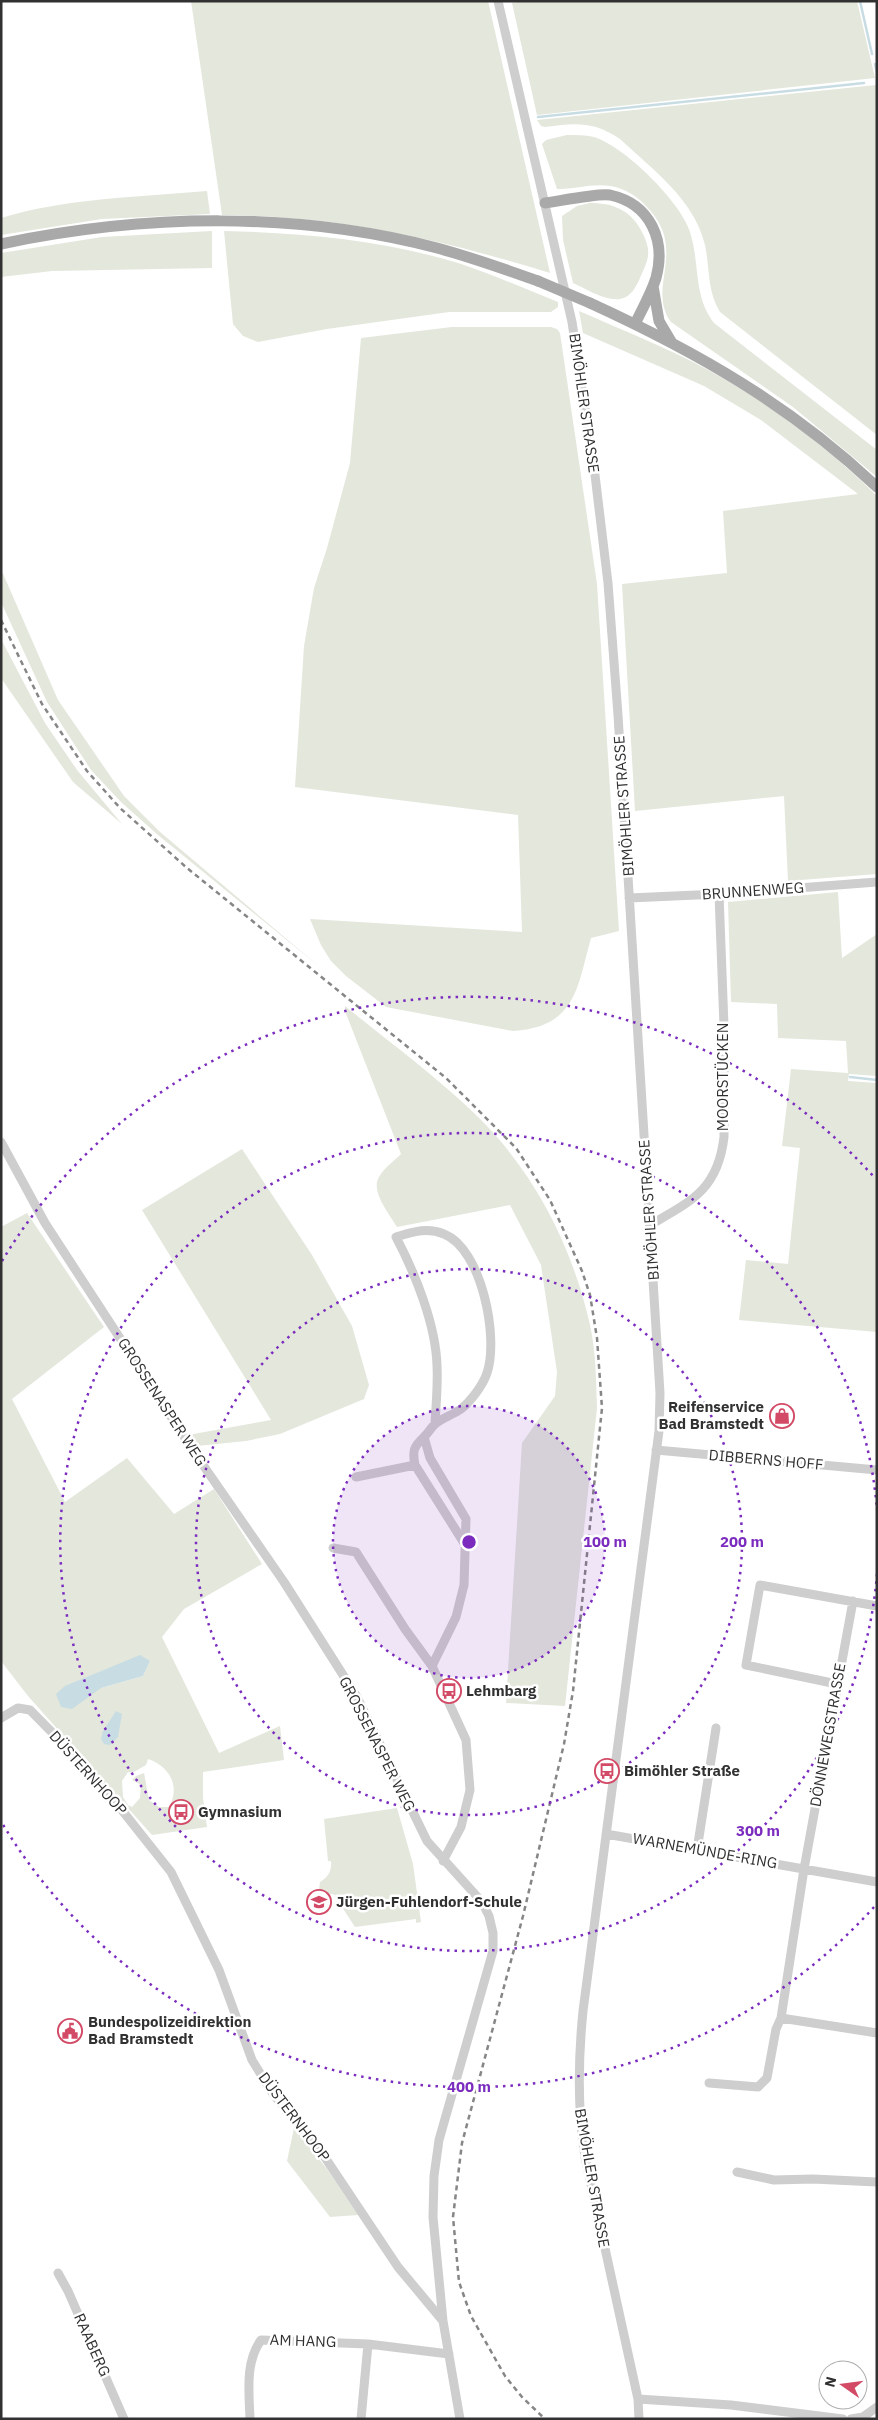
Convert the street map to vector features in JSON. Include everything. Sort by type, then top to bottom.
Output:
[{"type":"main road","points":[[545,204],[609,195],[631,202],[651,220],[659,247],[656,277],[635,324]]},
{"type":"main road","points":[[1,244],[72,231],[150,223],[239,222],[309,226],[436,248],[538,281],[635,324],[711,363],[788,414],[877,487]]},
{"type":"main road","points":[[653,286],[659,321],[672,342]]},
{"type":"street","name":"BIMÖHLER STRASSE","points":[[498,1],[580,367],[608,583],[618,715],[660,1393],[656,1450],[583,2011],[578,2064],[578,2100],[587,2165],[638,2399],[640,2419]]},
{"type":"street","name":"BRUNNENWEG","points":[[629,898],[718,894],[877,882]]},
{"type":"street","name":"MOORSTÜCKEN","points":[[650,1225],[703,1190],[716,1173],[722,1155],[724,1056],[718,894]]},
{"type":"street","name":"GROSSENASPER WEG","points":[[1,1142],[45,1223],[194,1452],[284,1582],[357,1697],[427,1841],[443,1861],[482,1902],[489,1916],[493,1933],[493,1951],[439,2140],[434,2176],[433,2217],[443,2321]]},
{"type":"street","points":[[435,1424],[438,1364],[428,1312],[408,1260],[396,1237],[414,1231],[430,1230],[446,1235],[462,1250],[475,1271],[490,1320],[491,1350],[487,1373],[475,1394],[461,1409],[435,1424],[415,1445],[412,1453],[415,1465],[464,1543]]},
{"type":"street","points":[[424,1437],[430,1458],[466,1519],[464,1585],[456,1616],[432,1666]]},
{"type":"street","name":"DIBBERNS HOFF","points":[[656,1450],[877,1470]]},
{"type":"street","points":[[356,1477],[415,1465]]},
{"type":"street","points":[[333,1548],[356,1552],[405,1629],[432,1666],[466,1740],[470,1790],[461,1827],[443,1861]]},
{"type":"street","points":[[837,1684],[746,1665],[760,1585],[877,1606]]},
{"type":"street","name":"DÖNNEWEGSTRASSE","points":[[804,1868],[853,1601]]},
{"type":"street","name":"DÜSTERNHOOP","points":[[1,1718],[18,1708],[30,1710],[94,1775],[170,1872],[218,1970],[252,2060],[273,2094],[318,2147],[398,2267],[443,2321],[460,2419]]},
{"type":"street","points":[[697,1850],[716,1728]]},
{"type":"street","name":"WARNEMÜNDE-RING","points":[[606,1834],[877,1882]]},
{"type":"street","points":[[709,2083],[758,2087],[767,2078],[776,2029],[781,2018],[804,1868]]},
{"type":"street","points":[[781,2018],[877,2033]]},
{"type":"street","points":[[737,2172],[774,2180],[828,2179],[877,2182]]},
{"type":"street","name":"RAABERG","points":[[58,2273],[68,2291],[124,2419]]},
{"type":"street","name":"AM HANG","points":[[250,2419],[249,2381],[252,2351],[261,2340],[280,2339],[368,2344],[449,2354]]},
{"type":"street","points":[[361,2419],[368,2344]]},
{"type":"street","points":[[638,2399],[732,2405],[843,2419]]},
{"type":"street","points":[[851,2419],[863,2417],[877,2407]]},
{"type":"shaded area","points":[[191,1],[488,1],[550,273],[468,250],[388,232],[307,220],[265,216],[222,215]]},
{"type":"shaded area","points":[[522,1],[857,1],[875,78],[537,115],[512,3]]},
{"type":"shaded area","points":[[876,85],[877,435],[720,312],[711,288],[705,245],[700,229],[692,213],[671,186],[620,139],[610,133],[593,126],[575,124],[545,127],[541,126],[537,120]]},
{"type":"shaded area","points":[[567,135],[591,136],[606,142],[635,163],[664,191],[685,220],[690,232],[700,291],[707,313],[714,323],[877,450],[877,477],[793,407],[671,322],[664,308],[662,295],[666,252],[664,236],[658,221],[641,201],[620,188],[598,185],[557,189],[542,144],[546,140]]},
{"type":"shaded area","points":[[207,191],[210,214],[102,219],[1,235],[1,218],[26,211],[103,199]]},
{"type":"shaded area","points":[[590,203],[615,207],[628,214],[639,226],[646,241],[648,253],[645,267],[635,288],[624,298],[608,298],[573,283],[563,240],[562,216],[577,206]]},
{"type":"shaded area","points":[[212,231],[212,268],[52,271],[1,277],[1,253],[102,237]]},
{"type":"shaded area","points":[[224,231],[342,239],[429,255],[483,272],[558,302],[558,307],[551,312],[449,312],[327,329],[258,342],[243,336],[233,324]]},
{"type":"shaded area","points":[[579,311],[678,355],[710,371],[755,398],[839,460],[877,496],[877,874],[788,881],[784,796],[635,811],[622,584],[727,573],[723,511],[858,494],[761,420],[704,386],[583,333]]},
{"type":"shaded area","points":[[452,327],[551,327],[557,329],[560,333],[597,584],[619,931],[591,938],[577,988],[562,1013],[550,1022],[534,1028],[513,1031],[386,1007],[346,976],[331,961],[321,945],[310,919],[522,932],[518,815],[295,787],[304,646],[314,588],[350,463],[361,338]]},
{"type":"shaded area","points":[[1,569],[58,700],[124,796],[160,832],[321,968],[158,835],[121,802],[91,770],[47,702],[1,602]]},
{"type":"shaded area","points":[[1,639],[45,723],[77,770],[122,824],[73,782],[1,678]]},
{"type":"shaded area","points":[[838,892],[842,958],[877,934],[877,1076],[849,1074],[848,1081],[877,1083],[877,1332],[739,1320],[746,1260],[788,1264],[800,1148],[782,1146],[791,1069],[848,1073],[846,1041],[778,1038],[777,1004],[731,1002],[728,902]]},
{"type":"shaded area","points":[[345,1006],[442,1084],[495,1134],[532,1183],[561,1237],[573,1266],[590,1325],[595,1366],[597,1408],[565,1706],[506,1703],[522,1443],[555,1396],[557,1372],[541,1265],[510,1205],[397,1227],[382,1203],[377,1183],[379,1177],[401,1154],[345,1011]]},
{"type":"shaded area","points":[[242,1149],[312,1255],[352,1326],[369,1385],[364,1399],[280,1434],[246,1441],[197,1446],[188,1435],[271,1420],[142,1210]]},
{"type":"shaded area","points":[[27,1213],[104,1327],[12,1399],[65,1502],[127,1458],[174,1514],[214,1489],[262,1564],[184,1609],[162,1637],[219,1753],[280,1726],[284,1760],[203,1772],[203,1798],[207,1827],[152,1835],[28,1696],[1,1661],[1,1227]],"holes":[[[150,1661],[143,1676],[101,1688]],[[148,1759],[162,1766],[171,1778],[174,1792],[169,1807],[159,1807],[149,1800],[144,1773],[132,1780],[141,1785],[140,1798],[132,1807],[128,1805],[123,1797],[122,1781],[128,1772],[132,1773],[146,1765]]]},
{"type":"shaded area","points":[[140,1655],[150,1661],[143,1676],[101,1688],[72,1709],[61,1707],[56,1694],[65,1686]]},
{"type":"shaded area","points":[[116,1711],[122,1714],[118,1737],[110,1745],[104,1744],[101,1739],[103,1731]]},
{"type":"shaded area","points":[[397,1808],[413,1864],[421,1922],[416,1923],[416,1919],[355,1927],[342,1907],[338,1896],[327,1895],[319,1889],[320,1882],[329,1873],[331,1868],[331,1861],[328,1861],[324,1819]]},
{"type":"shaded area","points":[[294,2128],[327,2169],[358,2215],[330,2217],[287,2161]]},
{"type":"waterway","points":[[860,1],[872,54]]},
{"type":"waterway","points":[[875,64],[877,72]]},
{"type":"waterway","points":[[538,117],[864,83]]},
{"type":"waterway","points":[[850,1077],[877,1080]]},
{"type":"railway","points":[[1,620],[42,704],[87,771],[120,808],[187,868],[446,1078],[516,1148],[550,1200],[582,1271],[590,1295],[597,1338],[602,1408],[573,1691],[564,1744],[523,1916],[462,2143],[453,2217],[459,2282],[471,2316],[505,2376],[522,2397],[545,2419]]},
{"type":"place","name":"Reifenservice Bad Bramstedt","points":[[782,1416]]},
{"type":"place","name":"Lehmbarg","points":[[449,1691]]},
{"type":"place","name":"Bimöhler Straße","points":[[607,1771]]},
{"type":"place","name":"Gymnasium","points":[[181,1812]]},
{"type":"place","name":"Jürgen-Fuhlendorf-Schule","points":[[319,1902]]},
{"type":"place","name":"Bundespolizeidirektion Bad Bramstedt","points":[[70,2031]]}]
